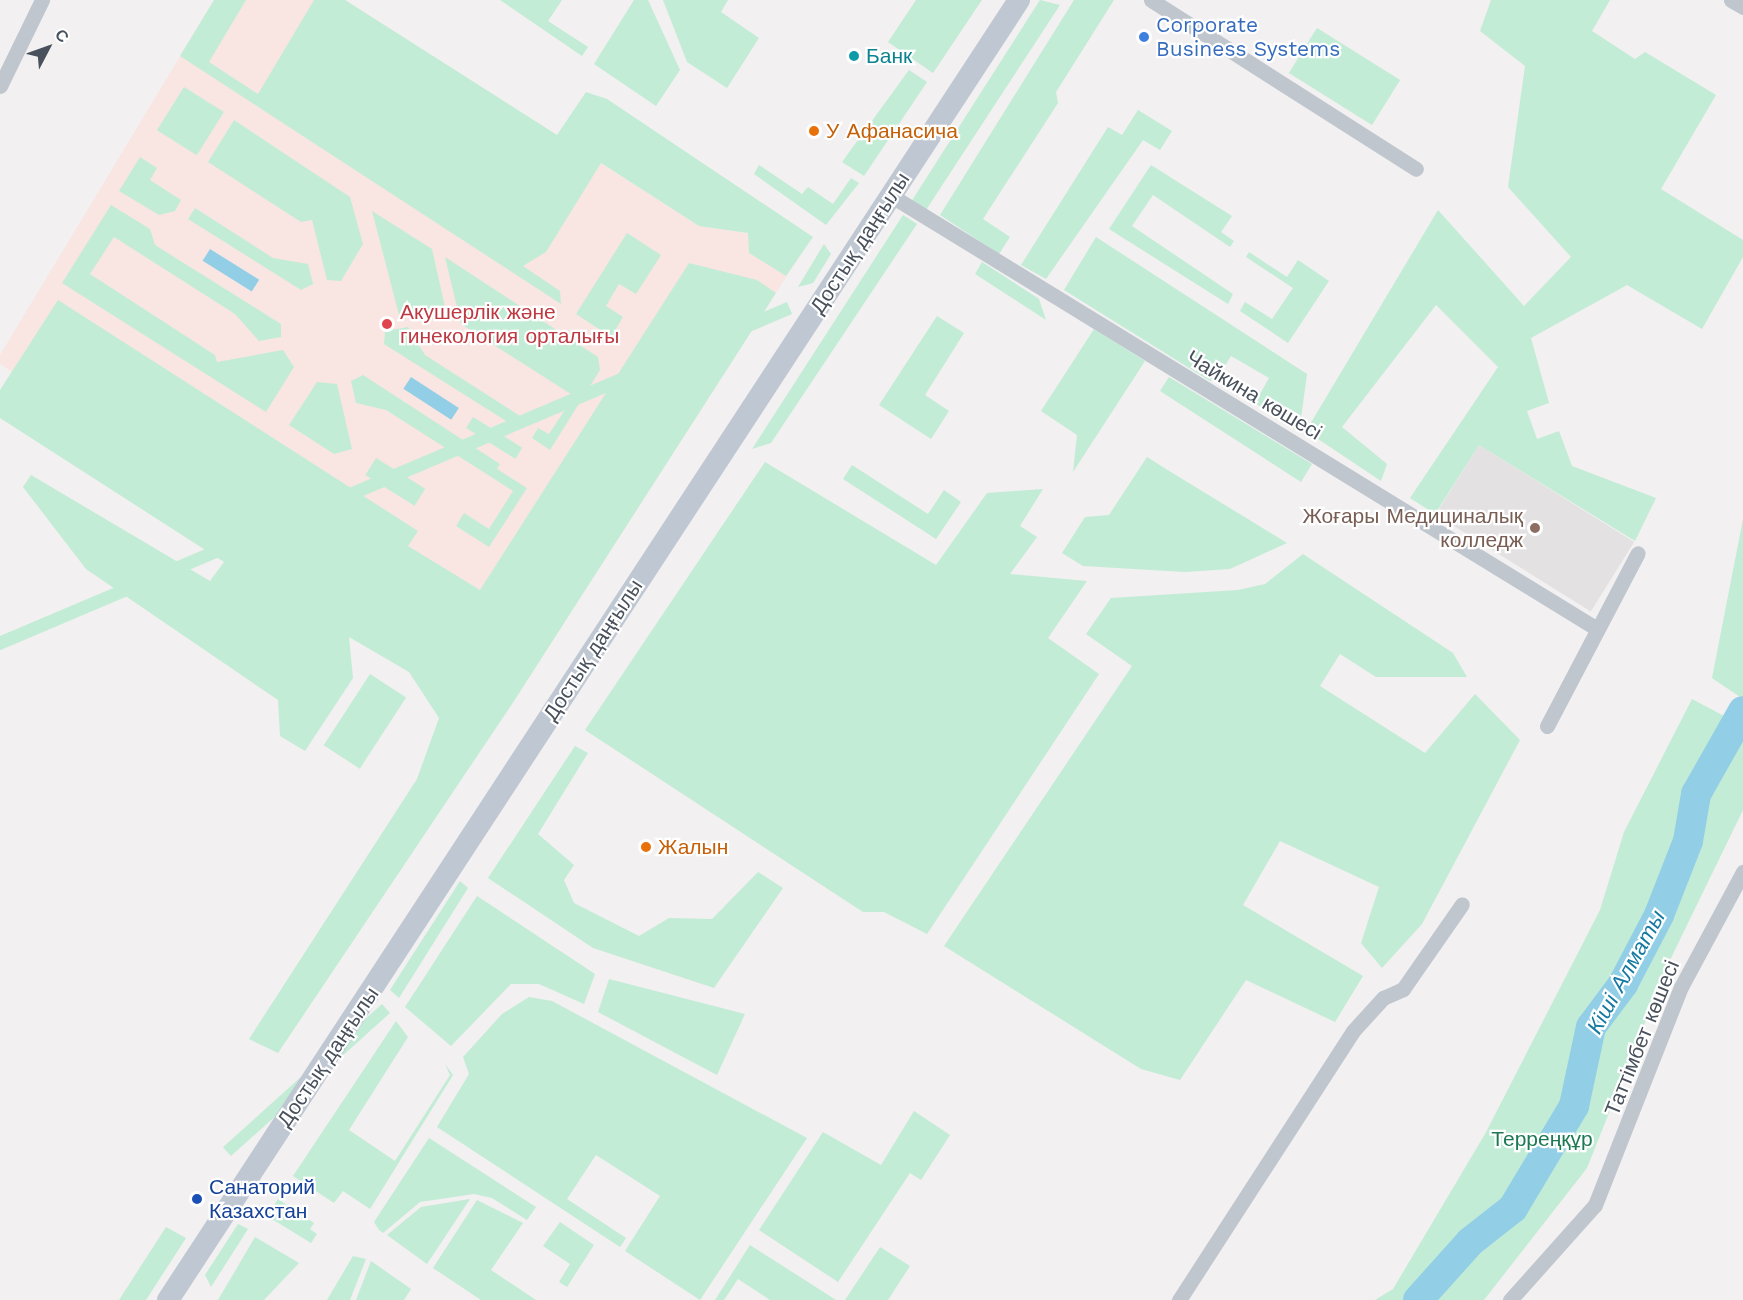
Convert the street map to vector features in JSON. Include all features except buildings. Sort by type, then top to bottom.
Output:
[{"type":"main road","name":"Достық даңғылы","points":[[168,1300],[1019,0]]},
{"type":"street","points":[[0,86],[42,0]]},
{"type":"street","points":[[1151,0],[1416,169]]},
{"type":"street","points":[[1731,0],[1743,7]]},
{"type":"street","name":"Чайкина көшесі","points":[[890,195],[1597,629]]},
{"type":"street","points":[[1547,726],[1638,553]]},
{"type":"street","name":"Таттімбет көшесі","points":[[1510,1300],[1595,1205],[1681,987],[1743,872]]},
{"type":"street","points":[[1179,1300],[1353,1031],[1383,998],[1403,989],[1462,904]]},
{"type":"shaded area","name":"Акушерлік және гинекология орталығы","points":[[214,0],[345,0],[699,226],[766,236],[799,257],[514,701],[0,364],[0,355]]},
{"type":"shaded area","name":"Жоғары Медициналық колледж","points":[[1479,445],[1634,542],[1591,612],[1436,515]]},
{"type":"green space","points":[[214,0],[246,0],[209,62],[258,94],[314,0],[345,0],[557,135],[586,92],[607,99],[813,237],[786,276],[749,253],[748,233],[699,226],[601,163],[546,252],[523,266],[560,291],[561,304],[180,56]]},
{"type":"green space","points":[[500,0],[562,0],[548,21],[588,47],[582,56]]},
{"type":"green space","points":[[634,0],[648,0],[680,70],[656,106],[594,64]]},
{"type":"green space","points":[[663,0],[728,0],[721,12],[759,38],[727,88],[687,62]]},
{"type":"green space","points":[[916,0],[982,0],[933,73],[888,42]]},
{"type":"green space","points":[[1040,0],[1060,5],[926,210],[911,202]]},
{"type":"green space","points":[[1074,0],[1114,0],[1056,92],[1058,103],[983,219],[1010,237],[999,254],[940,215]]},
{"type":"green space","points":[[1491,0],[1610,0],[1592,31],[1635,59],[1645,52],[1716,95],[1661,189],[1743,240],[1743,257],[1702,329],[1627,285],[1531,338],[1549,403],[1527,411],[1537,439],[1559,431],[1572,466],[1656,498],[1635,541],[1479,445],[1435,514],[1410,498],[1498,367],[1436,305],[1342,427],[1387,464],[1381,481],[1306,431],[1438,210],[1524,306],[1571,257],[1508,187],[1525,66],[1480,31]]},
{"type":"green space","points":[[1317,28],[1400,80],[1372,125],[1289,73]]},
{"type":"green space","points":[[909,70],[927,82],[864,176],[842,162]]},
{"type":"green space","points":[[184,87],[224,112],[197,155],[157,130]]},
{"type":"green space","points":[[1138,110],[1172,131],[1160,150],[1143,140],[1046,279],[1021,265],[1108,127],[1122,135]]},
{"type":"green space","points":[[234,120],[350,197],[363,244],[341,281],[327,280],[312,220],[301,222],[208,162]]},
{"type":"green space","points":[[140,157],[157,168],[150,180],[181,200],[175,211],[159,215],[119,191]]},
{"type":"green space","points":[[759,165],[802,194],[808,187],[833,204],[851,178],[859,183],[826,225],[754,174]]},
{"type":"green space","points":[[1151,165],[1232,216],[1221,232],[1234,241],[1230,247],[1153,195],[1132,226],[1233,294],[1228,304],[1109,229]]},
{"type":"green space","points":[[111,205],[150,229],[155,245],[281,324],[281,337],[259,341],[235,314],[114,237],[90,274],[215,355],[217,362],[283,350],[294,367],[266,412],[62,283]]},
{"type":"green space","points":[[195,208],[273,258],[308,264],[313,284],[301,290],[188,219]]},
{"type":"green space","points":[[372,211],[432,249],[445,307],[399,315]]},
{"type":"green space","points":[[903,215],[917,224],[771,443],[752,449]]},
{"type":"green space","points":[[627,233],[661,255],[636,294],[619,284],[606,306],[623,317],[611,337],[576,314]]},
{"type":"green space","points":[[1096,237],[1307,374],[1299,433],[1255,403],[1269,378],[1231,356],[1217,379],[1210,381],[1064,290]]},
{"type":"green space","points":[[824,244],[831,254],[813,283],[798,287]]},
{"type":"green space","points":[[1249,252],[1287,277],[1298,260],[1329,281],[1288,343],[1240,311],[1245,302],[1272,319],[1293,288],[1246,257]]},
{"type":"green space","points":[[445,257],[598,357],[600,370],[550,450],[532,438],[538,428],[549,434],[574,396],[461,324]]},
{"type":"green space","points":[[982,262],[1039,299],[1046,320],[975,274]]},
{"type":"green space","points":[[689,263],[757,280],[776,293],[514,701],[278,1053],[249,1039],[417,779],[439,718],[409,672],[349,637],[353,678],[305,751],[280,736],[278,700],[86,569],[23,487],[31,475],[210,581],[224,562],[0,418],[0,390],[58,300],[418,531],[408,546],[480,590]]},
{"type":"green space","points":[[787,302],[792,314],[0,650],[0,636]]},
{"type":"green space","points":[[937,316],[964,333],[925,395],[949,411],[931,439],[879,405]]},
{"type":"green space","points":[[408,327],[425,355],[520,416],[514,426],[384,344],[385,331]]},
{"type":"green space","points":[[1094,329],[1145,361],[1073,472],[1077,435],[1041,411]]},
{"type":"green space","points":[[363,375],[500,464],[497,469],[527,488],[489,547],[456,526],[464,513],[489,529],[513,491],[386,410],[356,403],[351,381]]},
{"type":"green space","points":[[1169,377],[1312,464],[1301,482],[1160,391]]},
{"type":"green space","points":[[317,382],[337,384],[352,449],[334,454],[289,425]]},
{"type":"green space","points":[[473,417],[522,448],[515,459],[466,428]]},
{"type":"green space","points":[[1147,457],[1287,543],[1230,569],[1185,572],[1083,566],[1062,553],[1085,517],[1109,515]]},
{"type":"green space","points":[[376,458],[425,489],[415,506],[365,475]]},
{"type":"green space","points":[[765,462],[936,565],[987,493],[1043,489],[1020,526],[1037,537],[1010,574],[1087,581],[1048,638],[1099,674],[927,934],[884,912],[863,912],[585,730]]},
{"type":"green space","points":[[852,465],[928,514],[944,490],[961,502],[936,539],[843,479]]},
{"type":"green space","points":[[1743,519],[1743,699],[1712,678]]},
{"type":"green space","points":[[1303,554],[1453,653],[1467,677],[1376,677],[1340,654],[1320,686],[1425,753],[1475,694],[1520,740],[1422,924],[1382,968],[1361,943],[1379,887],[1280,841],[1243,905],[1363,976],[1335,1022],[1246,980],[1180,1080],[1141,1069],[944,946],[1132,666],[1086,634],[1111,598],[1238,590],[1265,584]]},
{"type":"green space","points":[[370,674],[406,697],[360,769],[324,745]]},
{"type":"green space","name":"Терреңқұр","points":[[1692,699],[1743,726],[1743,810],[1670,960],[1587,1168],[1484,1300],[1375,1300],[1393,1289],[1485,1134],[1600,910],[1624,832]]},
{"type":"green space","points":[[575,746],[588,753],[538,834],[574,865],[564,880],[574,903],[639,936],[669,918],[712,919],[758,872],[783,888],[714,988],[593,948],[488,878]]},
{"type":"green space","points":[[460,881],[468,888],[399,998],[390,990]]},
{"type":"green space","points":[[477,896],[595,974],[584,1004],[539,984],[511,984],[451,1046],[405,1007]]},
{"type":"green space","points":[[609,979],[745,1014],[717,1075],[598,1012]]},
{"type":"green space","points":[[529,997],[552,1001],[807,1138],[700,1300],[625,1251],[660,1196],[596,1155],[567,1199],[626,1238],[620,1247],[437,1127],[469,1074],[463,1057],[502,1014]]},
{"type":"green space","points":[[382,1004],[390,1013],[231,1156],[223,1147]]},
{"type":"green space","points":[[396,1021],[408,1037],[349,1130],[395,1161],[450,1075],[445,1064],[453,1075],[370,1209],[343,1191],[334,1203],[293,1176]]},
{"type":"green space","points":[[914,1111],[950,1135],[921,1180],[910,1173],[838,1282],[759,1230],[823,1132],[881,1165]]},
{"type":"green space","points":[[429,1138],[536,1207],[527,1220],[492,1198],[474,1194],[420,1202],[383,1233],[379,1230],[374,1222]]},
{"type":"green space","points":[[278,1199],[314,1223],[310,1229],[317,1234],[311,1243],[267,1216]]},
{"type":"green space","points":[[470,1199],[427,1264],[387,1235],[421,1207]]},
{"type":"green space","points":[[477,1200],[523,1223],[491,1270],[536,1300],[481,1300],[433,1268]]},
{"type":"green space","points":[[560,1222],[594,1245],[567,1287],[559,1282],[570,1264],[543,1246]]},
{"type":"green space","points":[[238,1224],[248,1229],[211,1287],[205,1275]]},
{"type":"green space","points":[[166,1227],[186,1238],[146,1300],[119,1300]]},
{"type":"green space","points":[[255,1237],[299,1263],[264,1300],[218,1300]]},
{"type":"green space","points":[[750,1245],[836,1300],[770,1300],[738,1279],[724,1300],[715,1300]]},
{"type":"green space","points":[[880,1247],[910,1266],[888,1300],[845,1300]]},
{"type":"green space","points":[[353,1256],[366,1259],[350,1300],[327,1300]]},
{"type":"green space","points":[[371,1261],[411,1289],[404,1300],[356,1300]]},
{"type":"water","points":[[210,249],[259,280],[252,292],[203,261]]},
{"type":"water","points":[[411,377],[459,408],[451,420],[403,389]]},
{"type":"waterway","name":"Кіші Алматы","points":[[1418,1300],[1470,1242],[1513,1208],[1574,1106],[1591,1027],[1623,984],[1659,915],[1688,841],[1696,794],[1743,711]]},
{"type":"place","name":"Corporate Business Systems","points":[[1144,37]]},
{"type":"place","name":"Банк","points":[[854,56]]},
{"type":"place","name":"У Афанасича","points":[[814,131]]},
{"type":"place","name":"Акушерлік және гинекология орталығы","points":[[387,324]]},
{"type":"place","name":"Жоғары Медициналық колледж","points":[[1535,528]]},
{"type":"place","name":"Жалын","points":[[646,847]]},
{"type":"place","name":"Санаторий Казахстан","points":[[197,1199]]}]
